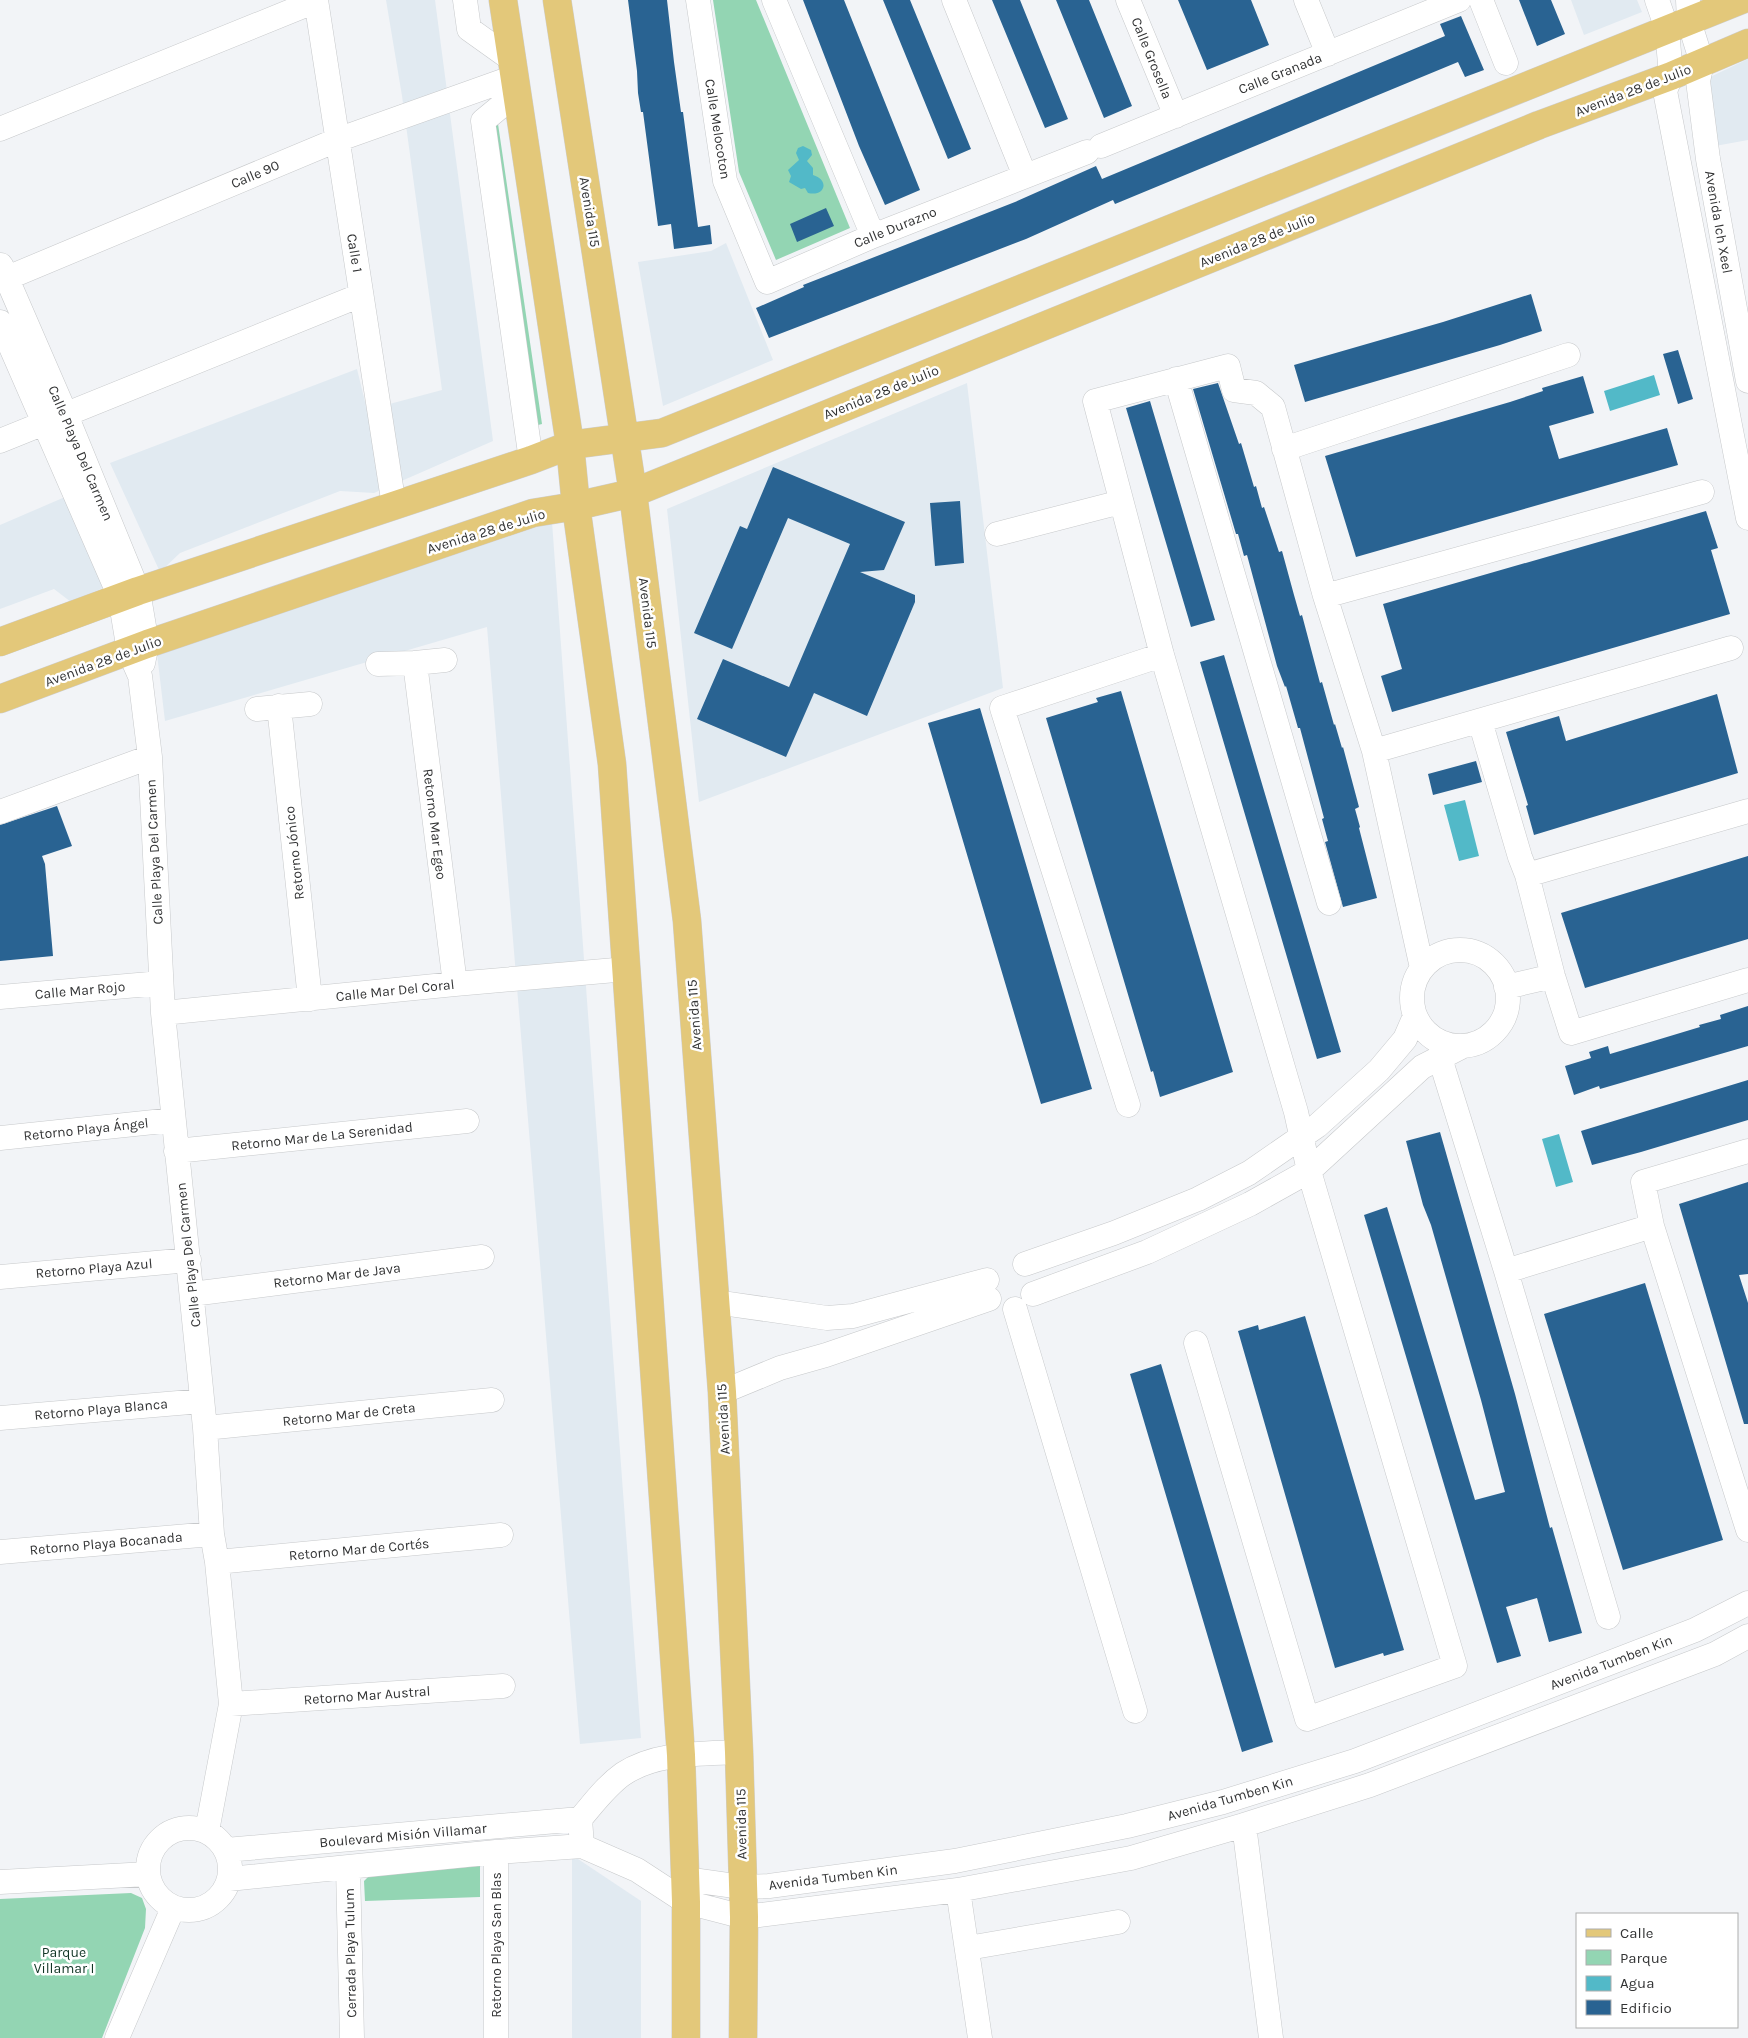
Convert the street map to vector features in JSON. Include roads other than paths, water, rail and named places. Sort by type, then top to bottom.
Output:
[{"type":"main road","points":[[503,0],[570,444],[576,506],[612,764],[681,1756],[686,1890],[686,2038]]},
{"type":"main road","name":"Avenida 115","points":[[557,0],[633,493],[687,921],[722,1392],[739,1752],[744,1917],[743,2038]]},
{"type":"main road","points":[[0,642],[129,594],[531,460],[570,444],[662,433],[727,409],[1682,17],[1742,0]]},
{"type":"main road","name":"Avenida 28 de Julio","points":[[0,699],[138,647],[534,513],[633,493],[1539,126],[1668,84],[1702,63],[1748,43]]},
{"type":"street","points":[[0,129],[316,0]]},
{"type":"street","name":"Calle 1","points":[[316,0],[394,506]]},
{"type":"street","points":[[465,0],[469,29],[514,76],[483,121],[531,460]]},
{"type":"street","name":"Calle Melocoton","points":[[698,0],[726,181],[767,282]]},
{"type":"street","points":[[774,0],[873,236]]},
{"type":"street","points":[[954,0],[1025,176]]},
{"type":"street","name":"Calle Grosella","points":[[1128,0],[1176,116]]},
{"type":"street","points":[[1306,0],[1328,54]]},
{"type":"street","name":"Calle Granada","points":[[1094,149],[1459,0]]},
{"type":"street","points":[[1480,0],[1506,63]]},
{"type":"street","points":[[1657,0],[1682,17],[1702,63]]},
{"type":"street","points":[[1682,17],[1668,84],[1748,518]]},
{"type":"street","name":"Avenida Ich Xeel","points":[[1702,63],[1698,81],[1708,159],[1748,381]]},
{"type":"street","name":"Calle 90","points":[[2,274],[337,140],[514,76]]},
{"type":"street","name":"Calle Durazno","points":[[767,282],[873,236],[1094,149]]},
{"type":"street","name":"Calle Playa Del Carmen","points":[[2,274],[66,415],[129,594],[138,647],[150,757],[163,1013],[206,1428],[212,1534],[217,1562],[231,1704],[207,1831]]},
{"type":"street","points":[[0,441],[361,295]]},
{"type":"street","name":"Calle Playa Del Carmen","points":[[0,322],[44,423],[129,594]]},
{"type":"street","points":[[1284,449],[1568,355]]},
{"type":"street","points":[[1196,1342],[1307,1720],[1455,1666],[1309,1171],[1296,1112],[1162,655],[1095,401],[1228,366],[1234,390],[1256,393],[1273,407],[1325,596],[1374,751],[1422,968]]},
{"type":"street","points":[[1176,379],[1329,903]]},
{"type":"street","points":[[1325,596],[1702,492]]},
{"type":"street","points":[[997,534],[1121,502]]},
{"type":"street","points":[[1374,751],[1732,648]]},
{"type":"street","points":[[1128,1105],[1002,708],[1162,655]]},
{"type":"street","points":[[378,664],[445,660]]},
{"type":"street","name":"Retorno Mar Egeo","points":[[415,663],[455,984]]},
{"type":"street","name":"Retorno Jónico","points":[[310,704],[268,708],[310,999]]},
{"type":"street","points":[[1480,721],[1527,875],[1553,976],[1571,1033],[1748,980]]},
{"type":"street","points":[[0,812],[150,757]]},
{"type":"street","points":[[1527,875],[1748,811]]},
{"type":"street","points":[[1033,1294],[1147,1252],[1250,1204],[1309,1171],[1422,1067],[1463,1046],[1477,1043],[1490,1035],[1500,1024],[1506,1010],[1508,996],[1504,979],[1496,965],[1482,955],[1466,950],[1450,950],[1434,957],[1422,968],[1414,983],[1412,1000],[1415,1016],[1423,1029],[1434,1039],[1448,1044],[1463,1046]]},
{"type":"street","name":"Calle Mar Del Coral","points":[[163,1013],[627,969]]},
{"type":"street","points":[[1506,987],[1553,976]]},
{"type":"street","name":"Calle Mar Rojo","points":[[0,997],[161,983]]},
{"type":"street","points":[[1024,1264],[1034,1278],[1033,1294],[1029,1302],[1015,1309],[1001,1308],[988,1289],[993,1267],[1000,1262],[1008,1260],[1024,1264],[1114,1233],[1198,1199],[1249,1173],[1302,1138],[1379,1070],[1405,1039],[1415,1016]]},
{"type":"street","points":[[1440,1058],[1506,1271],[1608,1617]]},
{"type":"street","name":"Retorno Playa Ángel","points":[[0,1138],[173,1120]]},
{"type":"street","name":"Retorno Mar de La Serenidad","points":[[176,1151],[467,1121]]},
{"type":"street","points":[[1748,1151],[1643,1182],[1652,1226],[1748,1530]]},
{"type":"street","points":[[1506,1271],[1652,1226]]},
{"type":"street","name":"Retorno Mar de Java","points":[[192,1294],[482,1257]]},
{"type":"street","name":"Retorno Playa Azul","points":[[0,1277],[189,1260]]},
{"type":"street","points":[[715,1302],[827,1318],[853,1316],[988,1289]]},
{"type":"street","points":[[722,1392],[780,1368],[826,1355],[988,1289]]},
{"type":"street","points":[[1015,1309],[1135,1712]]},
{"type":"street","name":"Retorno Mar de Creta","points":[[206,1428],[492,1400]]},
{"type":"street","name":"Retorno Playa Blanca","points":[[0,1418],[202,1401]]},
{"type":"street","name":"Retorno Playa Bocanada","points":[[0,1552],[212,1534]]},
{"type":"street","name":"Retorno Mar de Cortés","points":[[217,1562],[501,1535]]},
{"type":"street","name":"Avenida Tumben Kin","points":[[686,1890],[769,1886],[955,1861],[1127,1826],[1223,1802],[1364,1757],[1695,1630],[1748,1603]]},
{"type":"street","name":"Avenida Tumben Kin","points":[[744,1917],[958,1890],[1131,1858],[1370,1785],[1714,1654],[1748,1636]]},
{"type":"street","name":"Retorno Mar Austral","points":[[231,1704],[502,1686]]},
{"type":"street","points":[[739,1752],[681,1756],[641,1764],[622,1775],[605,1790],[580,1819],[582,1846],[744,1917]]},
{"type":"street","name":"Boulevard Misión Villamar","points":[[226,1850],[580,1819]]},
{"type":"street","points":[[1244,1824],[1271,2038]]},
{"type":"street","points":[[193,1827],[207,1831],[218,1839],[226,1850],[230,1864],[229,1879],[224,1892],[207,1906],[201,1909],[187,1910],[173,1908],[160,1900],[152,1888],[148,1874],[148,1859],[154,1846],[165,1835],[178,1829],[193,1827]]},
{"type":"street","name":"Boulevard Misión Villamar","points":[[229,1879],[496,1852],[582,1846]]},
{"type":"street","name":"Retorno Playa San Blas","points":[[496,1852],[496,2038]]},
{"type":"street","name":"Cerrada Playa Tulum","points":[[348,1867],[352,2038]]},
{"type":"street","points":[[0,1882],[148,1874]]},
{"type":"street","points":[[958,1890],[980,2038]]},
{"type":"street","points":[[118,2038],[173,1908]]},
{"type":"street","points":[[968,1948],[1118,1922]]},
{"type":"water","points":[[803,146],[811,150],[812,155],[807,161],[813,168],[813,175],[822,180],[823,187],[818,193],[808,193],[805,188],[801,189],[789,182],[791,176],[788,170],[799,160],[796,153],[798,148]]},
{"type":"water","points":[[1654,375],[1660,395],[1610,411],[1604,391]]},
{"type":"water","points":[[1465,800],[1479,856],[1459,861],[1444,805]]},
{"type":"water","points":[[1559,1134],[1573,1182],[1556,1187],[1542,1139]]},
{"type":"park label","name":"Parque Villamar I","points":[[64,1960]]}]
